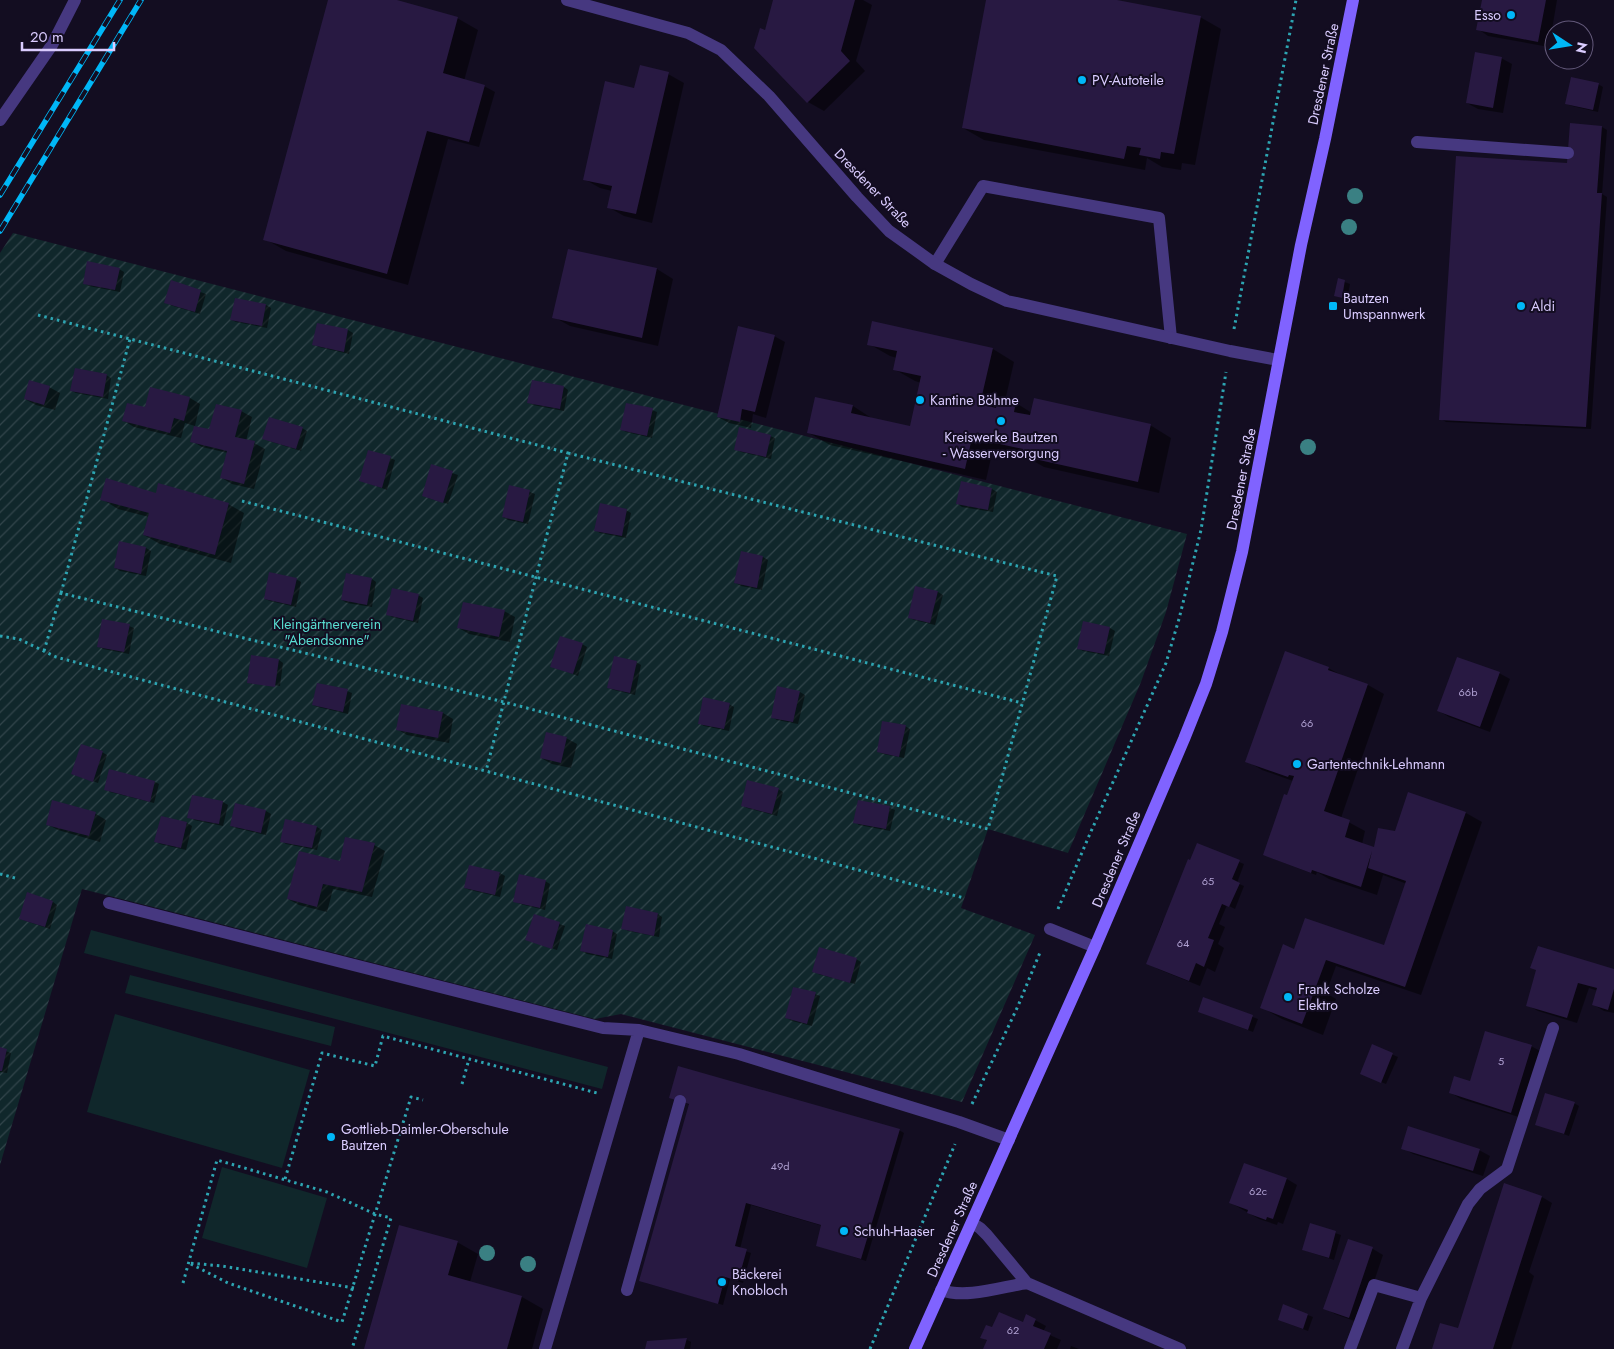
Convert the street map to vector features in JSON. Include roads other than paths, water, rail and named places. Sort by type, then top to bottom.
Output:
[{"type":"main road","name":"Dresdener Straße","points":[[915,1349],[1095,947],[1206,684],[1222,632],[1242,552],[1278,360],[1353,0]]},
{"type":"street","points":[[0,120],[52,45],[75,0]]},
{"type":"street","name":"Dresdener Straße","points":[[567,0],[688,33],[721,50],[769,96],[857,197],[890,230],[935,264],[971,284],[1007,301],[1278,360]]},
{"type":"street","points":[[1417,142],[1568,153]]},
{"type":"street","points":[[935,264],[983,186],[1159,218],[1171,338]]},
{"type":"street","points":[[109,903],[603,1028],[639,1030],[739,1054],[963,1123],[1009,1140]]},
{"type":"street","points":[[1050,929],[1095,947]]},
{"type":"street","points":[[1402,1349],[1421,1298],[1468,1204],[1480,1189],[1507,1169],[1553,1028]]},
{"type":"street","points":[[545,1349],[639,1030]]},
{"type":"street","points":[[627,1290],[680,1101]]},
{"type":"street","points":[[972,1223],[988,1235],[1027,1283],[1180,1349]]},
{"type":"street","points":[[941,1290],[951,1294],[963,1294],[1027,1283]]},
{"type":"street","points":[[1350,1349],[1374,1285],[1421,1298]]},
{"type":"railway","points":[[0,195],[120,0]]},
{"type":"railway","points":[[0,231],[141,0]]},
{"type":"place","name":"Esso","points":[[1511,15]]},
{"type":"place","name":"PV-Autoteile","points":[[1082,80]]},
{"type":"place","name":"Bautzen Umspannwerk","points":[[1333,306]]},
{"type":"place","name":"Aldi","points":[[1521,306]]},
{"type":"place","name":"Kantine Böhme","points":[[920,400]]},
{"type":"place","name":"Kreiswerke Bautzen - Wasserversorgung","points":[[1001,421]]},
{"type":"place","name":"Gartentechnik-Lehmann","points":[[1297,764]]},
{"type":"place","name":"Frank Scholze Elektro","points":[[1288,997]]},
{"type":"place","name":"Gottlieb-Daimler-Oberschule Bautzen","points":[[331,1137]]},
{"type":"place","name":"Schuh-Haaser","points":[[844,1231]]},
{"type":"place","name":"Bäckerei Knobloch","points":[[722,1282]]},
{"type":"park label","name":"Kleingärtnerverein \"Abendsonne\"","points":[[327,632]]}]
